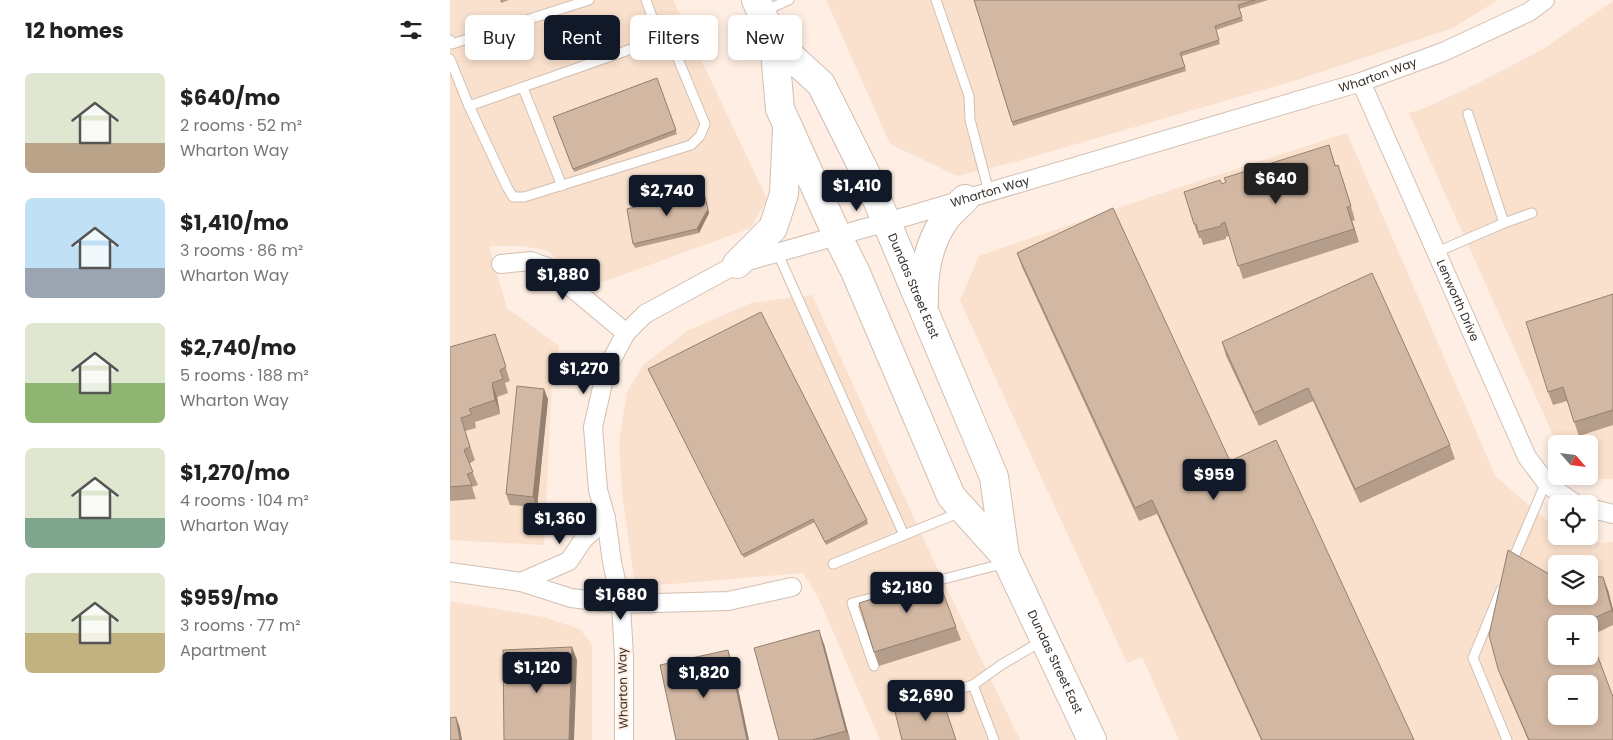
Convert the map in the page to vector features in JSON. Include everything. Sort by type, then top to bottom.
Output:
[{"type":"main road","name":"Dundas Street East","points":[[776,60],[780,109],[837,235],[856,271],[951,496],[1007,559]]},
{"type":"main road","name":"Dundas Street East","points":[[795,60],[822,84],[867,176],[994,477],[1007,559],[1092,740]]},
{"type":"main road","points":[[737,264],[774,228],[784,194],[787,125]]},
{"type":"main road","points":[[924,312],[924,279],[930,246],[944,220],[977,195]]},
{"type":"street","name":"Wharton Way","points":[[624,740],[624,656],[621,604],[612,562],[606,518],[598,490],[593,427],[606,370],[626,333],[645,314],[737,264],[778,254],[837,235],[1361,82],[1443,52],[1529,12],[1545,0]]},
{"type":"street","name":"Lenworth Drive","points":[[1361,82],[1527,457],[1548,486],[1562,495]]},
{"type":"street","points":[[502,264],[531,261],[547,267],[626,333]]},
{"type":"street","points":[[1598,510],[1613,514]]},
{"type":"street","points":[[521,582],[570,561],[583,540],[606,518]]},
{"type":"street","points":[[450,572],[521,582],[571,598],[621,604],[728,601],[792,587]]},
{"type":"lane","points":[[589,0],[451,42],[450,58],[469,106],[507,187],[514,197],[524,197],[562,186],[691,145],[700,136],[705,124],[678,60]]},
{"type":"lane","points":[[646,0],[651,15]]},
{"type":"lane","points":[[759,6],[789,0]]},
{"type":"lane","points":[[936,0],[968,96],[977,195]]},
{"type":"lane","points":[[469,106],[630,50]]},
{"type":"lane","points":[[523,88],[562,186]]},
{"type":"lane","points":[[1468,114],[1504,223]]},
{"type":"lane","points":[[1437,252],[1532,213]]},
{"type":"lane","points":[[778,254],[904,535]]},
{"type":"lane","points":[[1507,740],[1473,658],[1546,482]]},
{"type":"lane","points":[[833,564],[964,510]]},
{"type":"lane","points":[[874,666],[852,603],[1007,559]]},
{"type":"lane","points":[[899,706],[973,685],[1001,665],[1044,639]]},
{"type":"lane","points":[[973,685],[994,740]]},
{"type":"shaded area","points":[[450,0],[673,0],[680,15],[630,15],[630,60],[701,60],[767,199],[751,228],[589,287],[570,267],[545,250],[521,246],[489,246],[507,308],[559,346],[552,382],[544,545],[450,540]]},
{"type":"shaded area","points":[[826,0],[1498,0],[1453,28],[1297,80],[1014,162],[957,176],[890,144]]},
{"type":"shaded area","points":[[1613,1],[1613,479],[1598,478],[1598,435],[1553,435],[1409,113],[1425,108],[1476,84],[1543,49]]},
{"type":"shaded area","points":[[1347,133],[1496,477],[1548,521],[1548,545],[1598,545],[1598,542],[1613,542],[1613,740],[1179,740],[1142,657],[1127,663],[960,301],[979,256],[1156,195]]},
{"type":"shaded area","points":[[812,295],[931,555],[1020,740],[880,740],[817,595],[803,573],[635,587],[622,493],[619,441],[627,392],[643,365],[687,331],[751,303]]},
{"type":"shaded area","points":[[450,601],[543,617],[580,629],[592,645],[592,740],[450,740]]},
{"type":"building","points":[[974,0],[1255,0],[1238,5],[1242,17],[1215,26],[1219,40],[1180,53],[1185,67],[1012,122]]},
{"type":"building","points":[[657,78],[676,130],[573,169],[553,117]]},
{"type":"building","points":[[1329,145],[1335,166],[1338,165],[1351,206],[1347,207],[1354,229],[1238,266],[1225,222],[1221,226],[1198,232],[1184,192],[1220,180],[1222,184],[1226,182],[1224,178]]},
{"type":"building","points":[[703,189],[708,209],[697,229],[633,244],[627,209]]},
{"type":"building","points":[[1113,208],[1230,461],[1276,440],[1414,740],[1262,740],[1152,500],[1135,508],[1017,253]]},
{"type":"building","points":[[1372,273],[1450,445],[1355,489],[1308,388],[1254,413],[1222,342]]},
{"type":"building","points":[[1613,294],[1613,410],[1574,422],[1563,387],[1548,392],[1526,322]]},
{"type":"building","points":[[761,312],[867,520],[825,542],[813,519],[742,555],[648,369]]},
{"type":"building","points":[[495,334],[506,367],[500,370],[503,379],[492,383],[495,400],[469,409],[472,414],[461,418],[470,447],[464,450],[473,472],[467,474],[472,485],[450,487],[450,347]]},
{"type":"building","points":[[517,386],[544,389],[533,497],[506,494]]},
{"type":"building","points":[[1508,550],[1548,573],[1548,605],[1598,605],[1598,577],[1603,577],[1612,610],[1598,616],[1548,615],[1548,665],[1598,665],[1598,657],[1613,697],[1613,740],[1529,740],[1498,669],[1489,635]]},
{"type":"building","points":[[933,573],[938,591],[942,590],[956,627],[874,652],[859,603],[915,586],[913,579]]},
{"type":"building","points":[[819,630],[846,731],[812,740],[779,740],[754,648]]},
{"type":"building","points":[[572,647],[569,740],[504,740],[503,650]]},
{"type":"building","points":[[728,650],[747,740],[676,740],[660,665]]},
{"type":"building","points":[[942,698],[956,740],[902,740],[895,712]]},
{"type":"building","points":[[456,717],[460,740],[450,740],[450,718]]}]
